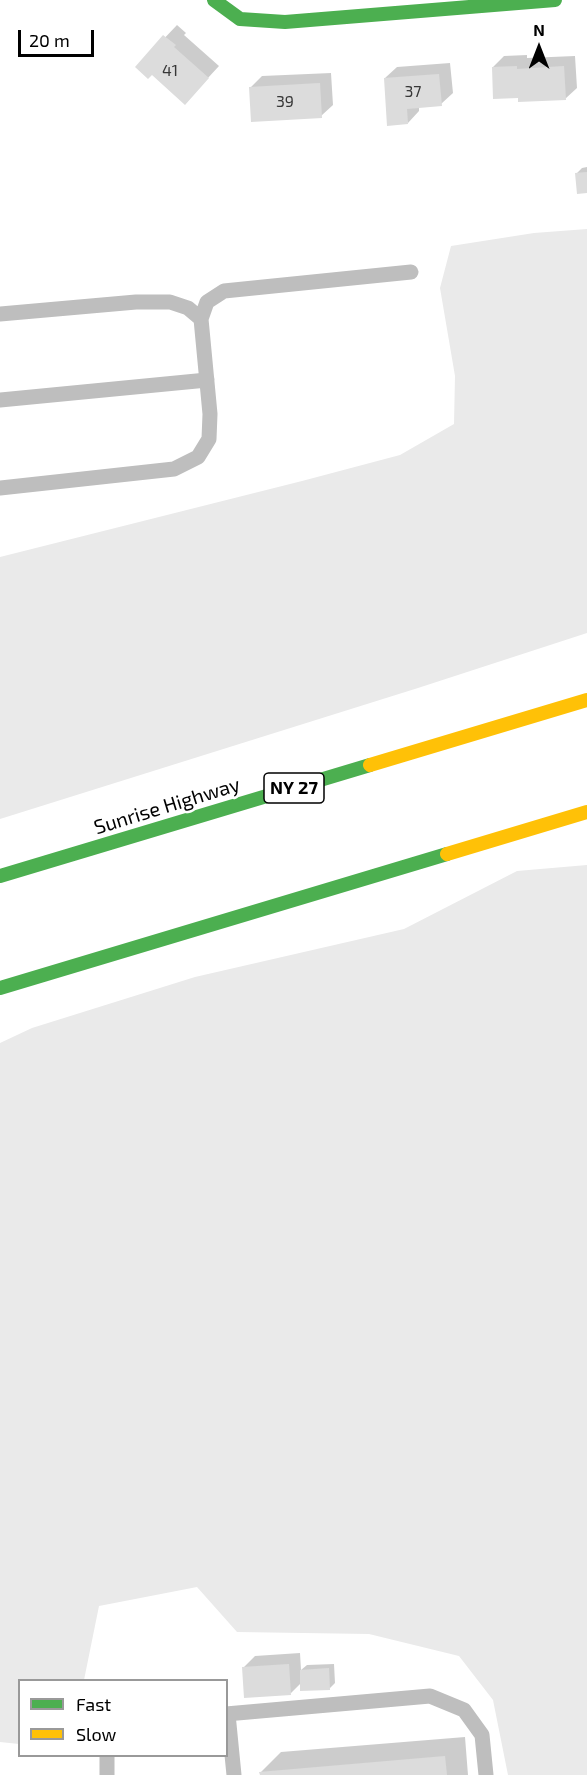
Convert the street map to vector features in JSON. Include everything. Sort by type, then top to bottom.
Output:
[{"type":"main road","points":[[214,0],[240,19],[285,22],[555,0]]},
{"type":"main road","name":"Sunrise Highway","points":[[0,876],[587,700]]},
{"type":"main road","points":[[0,988],[587,812]]},
{"type":"lane","points":[[0,488],[174,469],[198,458],[209,439],[210,414],[201,319],[207,302],[224,291],[411,272]]},
{"type":"lane","points":[[0,314],[136,302],[170,302],[188,308],[201,319]]},
{"type":"lane","points":[[0,400],[207,380]]},
{"type":"lane","points":[[228,1714],[430,1696],[464,1710],[482,1735],[486,1775]]},
{"type":"lane","points":[[228,1723],[234,1775]]},
{"type":"lane","points":[[107,1757],[108,1775]]},
{"type":"shaded area","points":[[587,229],[587,633],[0,819],[0,557],[400,455],[454,424],[455,376],[440,288],[451,246],[534,233]]},
{"type":"shaded area","points":[[587,865],[587,1775],[508,1775],[493,1700],[459,1656],[369,1634],[237,1632],[197,1587],[99,1606],[84,1679],[18,1679],[18,1744],[0,1742],[0,1043],[32,1028],[195,977],[404,929],[517,871]]},
{"type":"building","points":[[163,35],[209,78],[185,105],[152,75],[148,79],[135,67]]},
{"type":"building","points":[[517,66],[517,69],[564,66],[566,100],[518,102],[518,98],[493,99],[492,67]]},
{"type":"building","points":[[439,74],[442,106],[407,109],[408,124],[387,126],[384,78]]},
{"type":"building","points":[[320,83],[322,118],[251,122],[249,87]]},
{"type":"building","points":[[587,172],[587,193],[577,194],[575,173]]},
{"type":"building","points":[[289,1664],[291,1695],[244,1698],[242,1667]]},
{"type":"building","points":[[329,1668],[330,1690],[300,1691],[300,1670]]},
{"type":"building","points":[[445,1756],[447,1775],[260,1775],[259,1772]]},
{"type":"traffic: fast","points":[[214,0],[240,19],[285,22],[555,0]]},
{"type":"traffic: fast","points":[[0,876],[370,765]]},
{"type":"traffic: fast","points":[[0,988],[447,854]]},
{"type":"traffic: slow","points":[[370,765],[587,700]]},
{"type":"traffic: slow","points":[[447,854],[587,812]]}]
